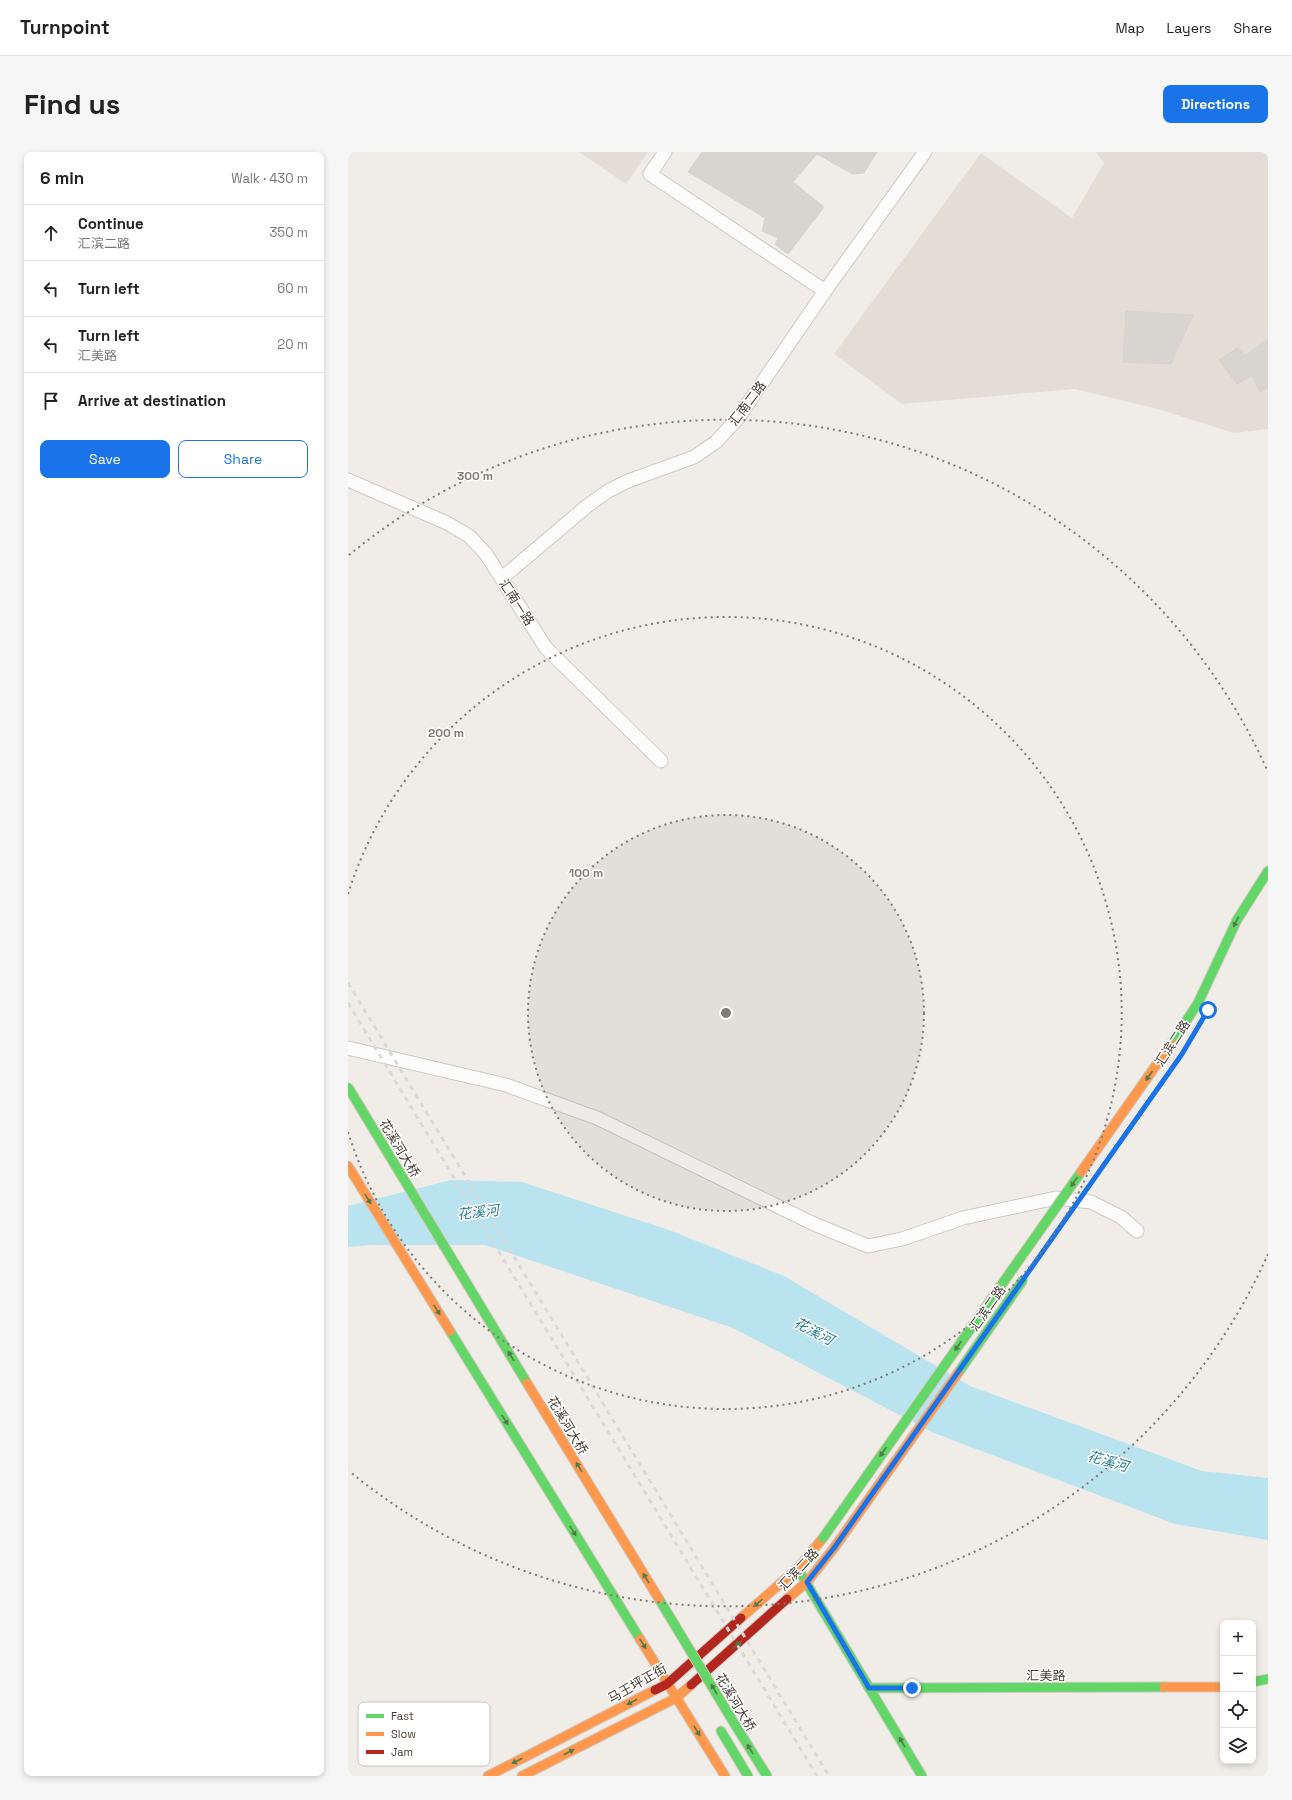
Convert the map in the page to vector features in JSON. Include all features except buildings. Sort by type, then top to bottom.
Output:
[{"type":"main road","name":"汇滨二路","points":[[798,1568],[823,1538],[1171,1044],[1198,1003],[1237,920],[1268,871]]},
{"type":"main road","name":"花溪河大桥","points":[[348,1087],[767,1776]]},
{"type":"main road","points":[[348,1166],[725,1776]]},
{"type":"main road","points":[[1072,1210],[1086,1190]]},
{"type":"main road","name":"汇滨二路","points":[[676,1698],[807,1582],[834,1548],[1026,1275]]},
{"type":"main road","points":[[798,1568],[922,1776]]},
{"type":"main road","name":"马王坪正街","points":[[488,1776],[667,1684],[798,1568]]},
{"type":"main road","points":[[680,1663],[696,1690]]},
{"type":"main road","points":[[1256,1681],[1268,1679]]},
{"type":"main road","name":"汇美路","points":[[869,1688],[1220,1687]]},
{"type":"main road","points":[[522,1776],[676,1698]]},
{"type":"main road","points":[[719,1727],[748,1776]]},
{"type":"street","points":[[665,152],[650,174],[825,291]]},
{"type":"street","name":"汇南二路","points":[[502,578],[587,506],[608,491],[628,481],[694,457],[716,442],[738,418],[825,291],[925,152]]},
{"type":"street","name":"汇南一路","points":[[348,480],[447,523],[469,536],[486,554],[546,648],[661,761]]},
{"type":"street","points":[[348,1048],[506,1085],[597,1118],[814,1224],[868,1246],[902,1239],[963,1218],[1056,1198],[1091,1202],[1121,1217],[1137,1231]]},
{"type":"shaded area","points":[[579,152],[648,152],[626,184]]},
{"type":"shaded area","points":[[1096,152],[1268,152],[1268,429],[1234,433],[1158,409],[1075,389],[902,404],[834,354],[981,153],[1072,218],[1104,163]]},
{"type":"water","name":"花溪河","points":[[451,1180],[522,1182],[669,1230],[784,1276],[970,1386],[1202,1471],[1268,1478],[1268,1540],[1175,1524],[934,1433],[733,1328],[485,1245],[371,1245],[348,1247],[348,1206]]},
{"type":"railway","points":[[348,983],[829,1776]]},
{"type":"railway","points":[[348,1003],[817,1776]]},
{"type":"traffic: fast","points":[[1171,1044],[1198,1003],[1237,920],[1268,871]]},
{"type":"traffic: fast","points":[[348,1087],[527,1383]]},
{"type":"traffic: fast","points":[[823,1538],[1081,1172]]},
{"type":"traffic: fast","points":[[958,1373],[1023,1280]]},
{"type":"traffic: fast","points":[[450,1331],[640,1639]]},
{"type":"traffic: fast","points":[[798,1569],[922,1776]]},
{"type":"traffic: fast","points":[[659,1599],[734,1723]]},
{"type":"traffic: fast","points":[[1256,1681],[1268,1679]]},
{"type":"traffic: fast","points":[[869,1688],[1164,1687]]},
{"type":"traffic: fast","points":[[734,1723],[767,1776]]},
{"type":"traffic: fast","points":[[721,1731],[748,1776]]},
{"type":"traffic: slow","points":[[1081,1172],[1171,1044]]},
{"type":"traffic: slow","points":[[348,1166],[450,1331]]},
{"type":"traffic: slow","points":[[834,1548],[958,1373]]},
{"type":"traffic: slow","points":[[527,1383],[659,1599]]},
{"type":"traffic: slow","points":[[741,1618],[798,1568],[823,1538]]},
{"type":"traffic: slow","points":[[787,1599],[807,1582],[834,1548]]},
{"type":"traffic: slow","points":[[640,1639],[725,1776]]},
{"type":"traffic: slow","points":[[522,1776],[676,1698],[691,1685]]},
{"type":"traffic: slow","points":[[1164,1687],[1220,1687]]},
{"type":"traffic: slow","points":[[488,1776],[655,1690]]},
{"type":"traffic: jam","points":[[691,1685],[787,1599]]},
{"type":"traffic: jam","points":[[655,1690],[667,1684],[741,1618]]},
{"type":"route","points":[[912,1688],[869,1688],[807,1582],[834,1548],[1182,1054],[1208,1010]]}]
